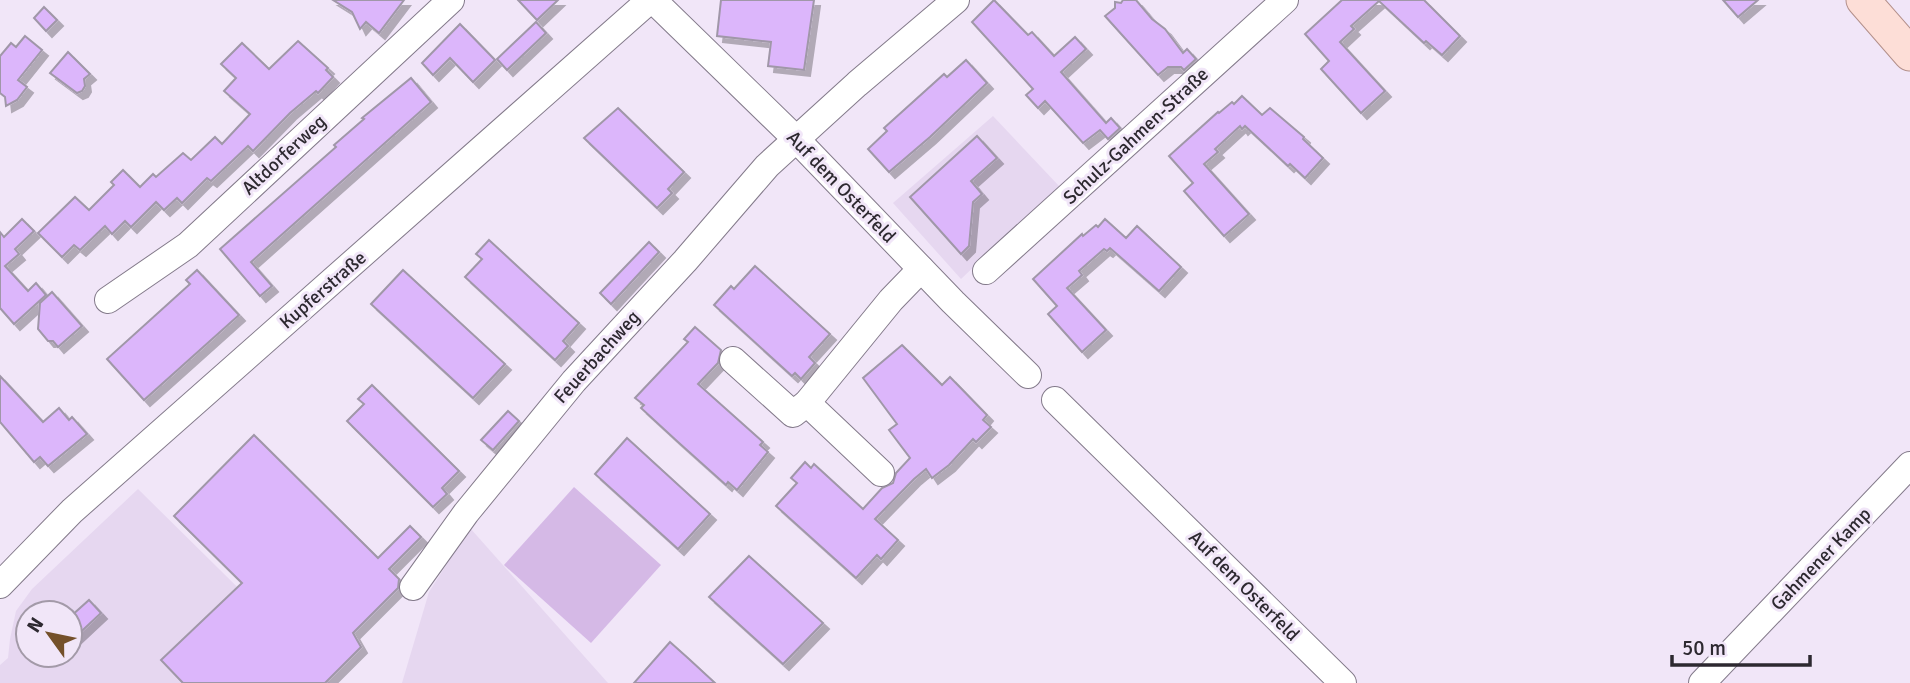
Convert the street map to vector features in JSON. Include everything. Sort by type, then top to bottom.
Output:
[{"type":"main road","points":[[1863,0],[1910,54]]},
{"type":"street","name":"Altdorferweg","points":[[108,300],[188,245],[451,0]]},
{"type":"street","name":"Auf dem Osterfeld","points":[[652,0],[797,141],[1028,374]]},
{"type":"street","name":"Kupferstraße","points":[[0,585],[72,511],[652,0]]},
{"type":"street","points":[[797,141],[857,84],[956,0]]},
{"type":"street","name":"Schulz-Gahmen-Straße","points":[[986,271],[1285,0]]},
{"type":"street","name":"Feuerbachweg","points":[[413,587],[466,513],[574,381],[685,261],[767,166],[797,141]]},
{"type":"street","points":[[733,360],[793,414],[807,403],[891,300],[921,269]]},
{"type":"street","name":"Auf dem Osterfeld","points":[[1055,400],[1343,683]]},
{"type":"street","points":[[807,403],[881,473]]},
{"type":"street","name":"Gahmener Kamp","points":[[1702,683],[1910,465]]},
{"type":"shaded area","points":[[993,116],[1059,186],[961,279],[893,203]]},
{"type":"shaded area","points":[[574,487],[661,565],[591,643],[504,565]]},
{"type":"shaded area","points":[[138,489],[300,649],[330,683],[0,683],[0,665],[8,658],[14,620],[14,669],[84,669],[84,599],[25,599],[32,589]]},
{"type":"shaded area","points":[[470,528],[608,683],[402,683],[429,592]]},
{"type":"building","points":[[333,0],[404,0],[379,33],[366,22],[360,29],[352,12]]},
{"type":"building","points":[[518,0],[558,0],[537,20]]},
{"type":"building","points":[[721,0],[814,0],[804,70],[768,66],[771,42],[717,36]]},
{"type":"building","points":[[994,0],[1028,35],[1032,32],[1054,56],[1075,37],[1086,49],[1061,72],[1106,123],[1111,118],[1120,128],[1108,139],[1100,130],[1083,143],[1045,101],[1038,108],[1026,95],[1033,89],[972,22]]},
{"type":"building","points":[[1123,0],[1136,0],[1152,19],[1165,29],[1183,53],[1187,49],[1196,59],[1184,70],[1181,67],[1168,67],[1158,75],[1105,16],[1115,8],[1115,2],[1121,3]]},
{"type":"building","points":[[1342,0],[1424,0],[1460,36],[1442,55],[1426,41],[1424,43],[1379,1],[1351,26],[1354,29],[1340,42],[1385,91],[1361,113],[1321,69],[1329,61],[1305,34]]},
{"type":"building","points":[[1723,0],[1758,0],[1738,17]]},
{"type":"building","points":[[44,7],[57,20],[46,31],[34,18]]},
{"type":"building","points":[[536,22],[546,33],[507,70],[497,59]]},
{"type":"building","points":[[460,24],[495,60],[473,82],[450,58],[433,75],[422,63]]},
{"type":"building","points":[[25,36],[42,50],[18,80],[27,87],[17,100],[6,106],[5,97],[0,93],[0,56],[11,43],[16,47]]},
{"type":"building","points":[[298,41],[328,68],[326,70],[333,77],[318,93],[316,91],[290,113],[253,151],[248,146],[211,181],[207,178],[182,203],[177,198],[164,210],[156,202],[131,227],[125,221],[112,234],[105,226],[80,250],[74,245],[62,257],[38,233],[75,197],[89,210],[114,185],[111,182],[123,170],[140,187],[153,174],[156,177],[183,153],[191,160],[215,137],[222,144],[250,114],[224,91],[236,78],[221,64],[242,43],[269,69]]},
{"type":"building","points":[[68,52],[90,74],[84,79],[85,86],[82,91],[77,93],[50,73]]},
{"type":"building","points":[[966,60],[987,83],[889,172],[868,149],[887,131],[884,128],[944,74],[947,77]]},
{"type":"building","points":[[411,78],[431,102],[251,262],[272,286],[260,296],[220,249],[336,147],[334,145],[364,119],[362,118]]},
{"type":"building","points":[[1242,96],[1262,115],[1270,108],[1304,137],[1323,158],[1305,178],[1245,126],[1242,129],[1240,126],[1215,149],[1218,152],[1204,164],[1249,214],[1224,236],[1184,191],[1193,183],[1169,156],[1218,112],[1232,102],[1234,104]]},
{"type":"building","points":[[618,108],[684,172],[668,189],[672,193],[657,208],[584,138]]},
{"type":"building","points":[[977,136],[997,158],[971,181],[982,194],[973,202],[969,246],[961,254],[910,197]]},
{"type":"building","points":[[22,219],[34,231],[15,249],[19,254],[5,266],[28,291],[36,283],[46,295],[14,324],[0,308],[0,232],[4,237]]},
{"type":"building","points":[[1105,219],[1126,238],[1137,226],[1181,267],[1159,291],[1110,248],[1107,251],[1104,249],[1079,271],[1082,275],[1067,288],[1106,330],[1082,352],[1048,314],[1057,306],[1033,279],[1082,234],[1083,236],[1096,225],[1098,227]]},
{"type":"building","points":[[489,240],[579,323],[563,341],[568,346],[555,360],[465,277],[482,259],[476,254]]},
{"type":"building","points":[[649,242],[659,252],[611,304],[600,293]]},
{"type":"building","points":[[755,266],[830,334],[809,357],[815,363],[801,379],[795,373],[792,376],[714,305],[731,286],[734,289]]},
{"type":"building","points":[[197,270],[239,315],[144,400],[107,359],[190,284],[186,280]]},
{"type":"building","points":[[403,270],[505,364],[473,398],[371,304]]},
{"type":"building","points":[[52,292],[82,326],[58,347],[53,341],[48,341],[38,329],[40,303]]},
{"type":"building","points":[[695,327],[721,350],[718,363],[698,384],[763,442],[760,445],[768,452],[737,490],[728,482],[726,485],[678,442],[641,408],[644,405],[635,398],[688,342],[684,339]]},
{"type":"building","points":[[902,345],[942,385],[950,377],[987,415],[983,420],[991,427],[976,442],[973,439],[949,465],[932,478],[926,469],[875,519],[898,540],[881,559],[877,555],[856,578],[776,506],[797,483],[791,478],[805,462],[811,468],[814,464],[863,509],[882,488],[893,483],[896,473],[910,458],[889,430],[897,424],[863,378]]},
{"type":"building","points":[[0,376],[43,422],[59,408],[69,420],[72,417],[87,434],[48,466],[40,457],[34,462],[0,422]]},
{"type":"building","points":[[372,385],[459,471],[442,488],[447,494],[433,507],[347,421],[364,404],[358,399]]},
{"type":"building","points":[[508,411],[519,421],[493,450],[481,440]]},
{"type":"building","points":[[254,435],[378,558],[410,526],[421,537],[389,569],[399,579],[398,588],[353,633],[361,647],[325,683],[183,683],[161,660],[242,583],[174,516]]},
{"type":"building","points":[[627,438],[710,514],[678,549],[595,474]]},
{"type":"building","points":[[749,556],[823,623],[783,664],[709,597]]},
{"type":"building","points":[[89,600],[101,613],[84,629],[84,604]]},
{"type":"building","points":[[670,642],[689,659],[715,683],[634,683]]}]
